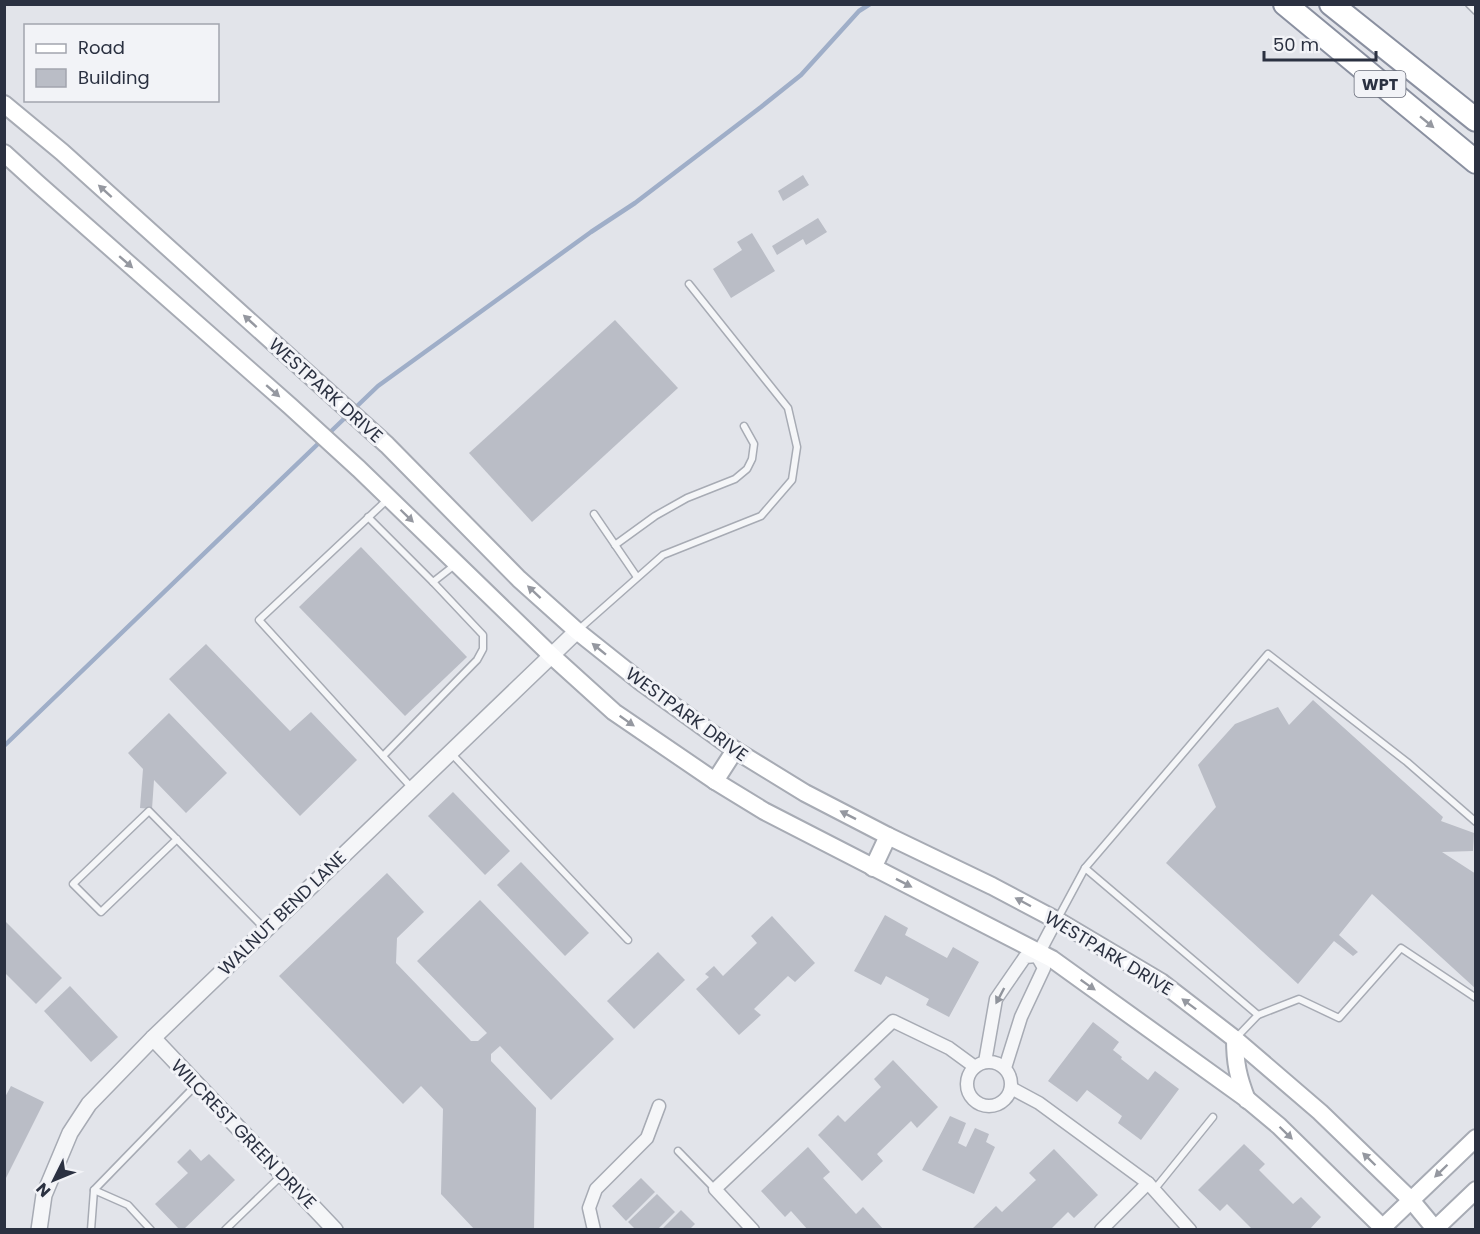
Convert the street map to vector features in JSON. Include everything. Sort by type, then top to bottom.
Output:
[{"type":"highway","name":"WPT","points":[[1285,4],[1476,162]]},
{"type":"highway","name":"WPT","points":[[1330,4],[1476,120]]},
{"type":"main road","name":"WESTPARK DRIVE","points":[[4,104],[62,152],[387,445],[519,579],[577,631],[641,682],[735,750],[805,793],[992,886],[1056,920],[1161,982],[1236,1039],[1320,1112],[1411,1200],[1435,1229]]},
{"type":"main road","name":"WESTPARK DRIVE","points":[[4,153],[291,406],[551,655],[614,712],[715,782],[764,811],[1038,954],[1140,1022],[1279,1126],[1382,1229]]},
{"type":"main road","points":[[715,782],[735,750]]},
{"type":"main road","points":[[873,868],[888,836]]},
{"type":"main road","points":[[1236,1039],[1235,1058],[1238,1076],[1248,1101]]},
{"type":"main road","points":[[1382,1229],[1476,1138]]},
{"type":"main road","points":[[1435,1229],[1476,1190]]},
{"type":"street","name":"WALNUT BEND LANE","points":[[39,1230],[44,1195],[70,1133],[89,1104],[153,1038],[577,631]]},
{"type":"street","points":[[1038,954],[1056,920]]},
{"type":"street","points":[[753,1230],[715,1189],[893,1021],[980,1065],[999,1064],[1005,1068],[1009,1074],[1011,1088],[1005,1100],[999,1104],[984,1106],[977,1103],[971,1098],[967,1083],[968,1076],[980,1065],[996,999],[1024,957],[1038,954]]},
{"type":"street","points":[[1005,1068],[1021,1017],[1044,968],[1038,954]]},
{"type":"street","name":"WILCREST GREEN DRIVE","points":[[153,1038],[335,1230]]},
{"type":"street","points":[[1011,1088],[1039,1103],[1151,1186],[1190,1230]]},
{"type":"street","points":[[594,1230],[589,1208],[596,1189],[647,1138],[659,1106]]},
{"type":"street","points":[[1101,1230],[1151,1186]]},
{"type":"lane","points":[[1468,4],[1476,11]]},
{"type":"lane","points":[[577,631],[663,555],[761,516],[792,480],[797,447],[788,408],[689,284]]},
{"type":"lane","points":[[615,545],[687,498],[735,479],[747,469],[752,459],[754,444],[744,426]]},
{"type":"lane","points":[[389,498],[259,620],[412,788]]},
{"type":"lane","points":[[594,514],[637,577]]},
{"type":"lane","points":[[368,517],[483,635],[483,649],[477,660],[383,756]]},
{"type":"lane","points":[[433,582],[456,564]]},
{"type":"lane","points":[[1056,920],[1085,868],[1268,654],[1407,762],[1476,822]]},
{"type":"lane","points":[[450,751],[628,940]]},
{"type":"lane","points":[[177,839],[101,912],[73,884],[149,811],[177,839],[266,929]]},
{"type":"lane","points":[[1085,868],[1258,1015]]},
{"type":"lane","points":[[1236,1039],[1258,1015],[1299,999],[1339,1018],[1401,948],[1476,998]]},
{"type":"lane","points":[[91,1230],[94,1190],[196,1084]]},
{"type":"lane","points":[[1151,1186],[1212,1117]]},
{"type":"lane","points":[[678,1151],[715,1189]]},
{"type":"lane","points":[[225,1230],[283,1175]]},
{"type":"lane","points":[[94,1190],[128,1204],[151,1230]]},
{"type":"building","points":[[803,175],[809,185],[783,201],[778,191]]},
{"type":"building","points":[[818,218],[827,232],[806,245],[803,239],[777,255],[772,246]]},
{"type":"building","points":[[752,233],[775,271],[731,298],[713,269],[742,250],[737,242]]},
{"type":"building","points":[[615,320],[678,388],[532,522],[469,453]]},
{"type":"building","points":[[361,547],[467,657],[405,716],[299,607]]},
{"type":"building","points":[[206,644],[290,731],[311,712],[357,760],[300,816],[169,679]]},
{"type":"building","points":[[1313,700],[1443,817],[1441,821],[1474,833],[1473,851],[1442,852],[1476,874],[1476,989],[1372,894],[1339,935],[1358,952],[1353,956],[1334,941],[1298,984],[1166,863],[1216,807],[1198,765],[1235,724],[1278,707],[1289,725]]},
{"type":"building","points":[[169,713],[227,773],[186,813],[154,780],[152,809],[140,808],[143,769],[128,753]]},
{"type":"building","points":[[453,792],[510,851],[485,875],[428,816]]},
{"type":"building","points":[[521,862],[589,933],[565,956],[497,885]]},
{"type":"building","points":[[387,873],[424,912],[397,938],[396,963],[471,1041],[478,1041],[487,1033],[417,961],[480,900],[614,1039],[551,1100],[500,1046],[491,1054],[491,1061],[536,1108],[534,1230],[475,1230],[441,1194],[443,1109],[421,1086],[403,1104],[279,976]]},
{"type":"building","points":[[885,915],[908,928],[905,935],[947,958],[953,947],[979,962],[949,1017],[926,1005],[929,999],[886,976],[881,985],[854,971]]},
{"type":"building","points":[[772,916],[815,963],[795,982],[788,976],[754,1009],[761,1015],[739,1035],[696,989],[709,977],[705,974],[714,966],[723,976],[757,943],[751,936]]},
{"type":"building","points":[[4,920],[62,978],[36,1004],[4,972]]},
{"type":"building","points":[[658,952],[685,980],[634,1029],[607,1001]]},
{"type":"building","points":[[70,986],[118,1037],[91,1062],[44,1011]]},
{"type":"building","points":[[1093,1022],[1119,1042],[1113,1050],[1122,1057],[1121,1059],[1148,1080],[1155,1071],[1179,1089],[1141,1140],[1118,1123],[1122,1116],[1087,1090],[1077,1102],[1048,1081]]},
{"type":"building","points":[[893,1060],[938,1107],[917,1128],[911,1121],[877,1154],[883,1161],[862,1181],[818,1135],[838,1115],[845,1122],[881,1087],[874,1079]]},
{"type":"building","points":[[11,1086],[44,1102],[4,1182],[4,1099]]},
{"type":"building","points":[[950,1116],[966,1123],[958,1143],[966,1147],[975,1128],[989,1134],[986,1142],[995,1147],[974,1194],[922,1170]]},
{"type":"building","points":[[1244,1144],[1265,1164],[1259,1170],[1293,1204],[1301,1197],[1321,1217],[1309,1230],[1253,1230],[1227,1204],[1220,1211],[1198,1190]]},
{"type":"building","points":[[808,1147],[830,1172],[823,1178],[856,1214],[863,1207],[884,1230],[808,1230],[791,1211],[785,1217],[761,1191]]},
{"type":"building","points":[[190,1149],[201,1161],[209,1154],[235,1180],[183,1230],[180,1230],[155,1204],[188,1173],[177,1162]]},
{"type":"building","points":[[1054,1149],[1098,1195],[1074,1218],[1068,1212],[1050,1230],[971,1230],[996,1206],[1002,1212],[1036,1180],[1029,1173]]},
{"type":"building","points":[[641,1178],[655,1192],[626,1221],[612,1206]]},
{"type":"building","points":[[657,1194],[675,1212],[657,1230],[636,1230],[628,1222]]},
{"type":"building","points":[[681,1210],[695,1224],[689,1230],[661,1230]]},
{"type":"waterway","points":[[354,409],[378,386],[591,232],[635,203],[761,107],[801,75],[859,11],[870,4]]},
{"type":"waterway","points":[[4,746],[348,415]]}]
